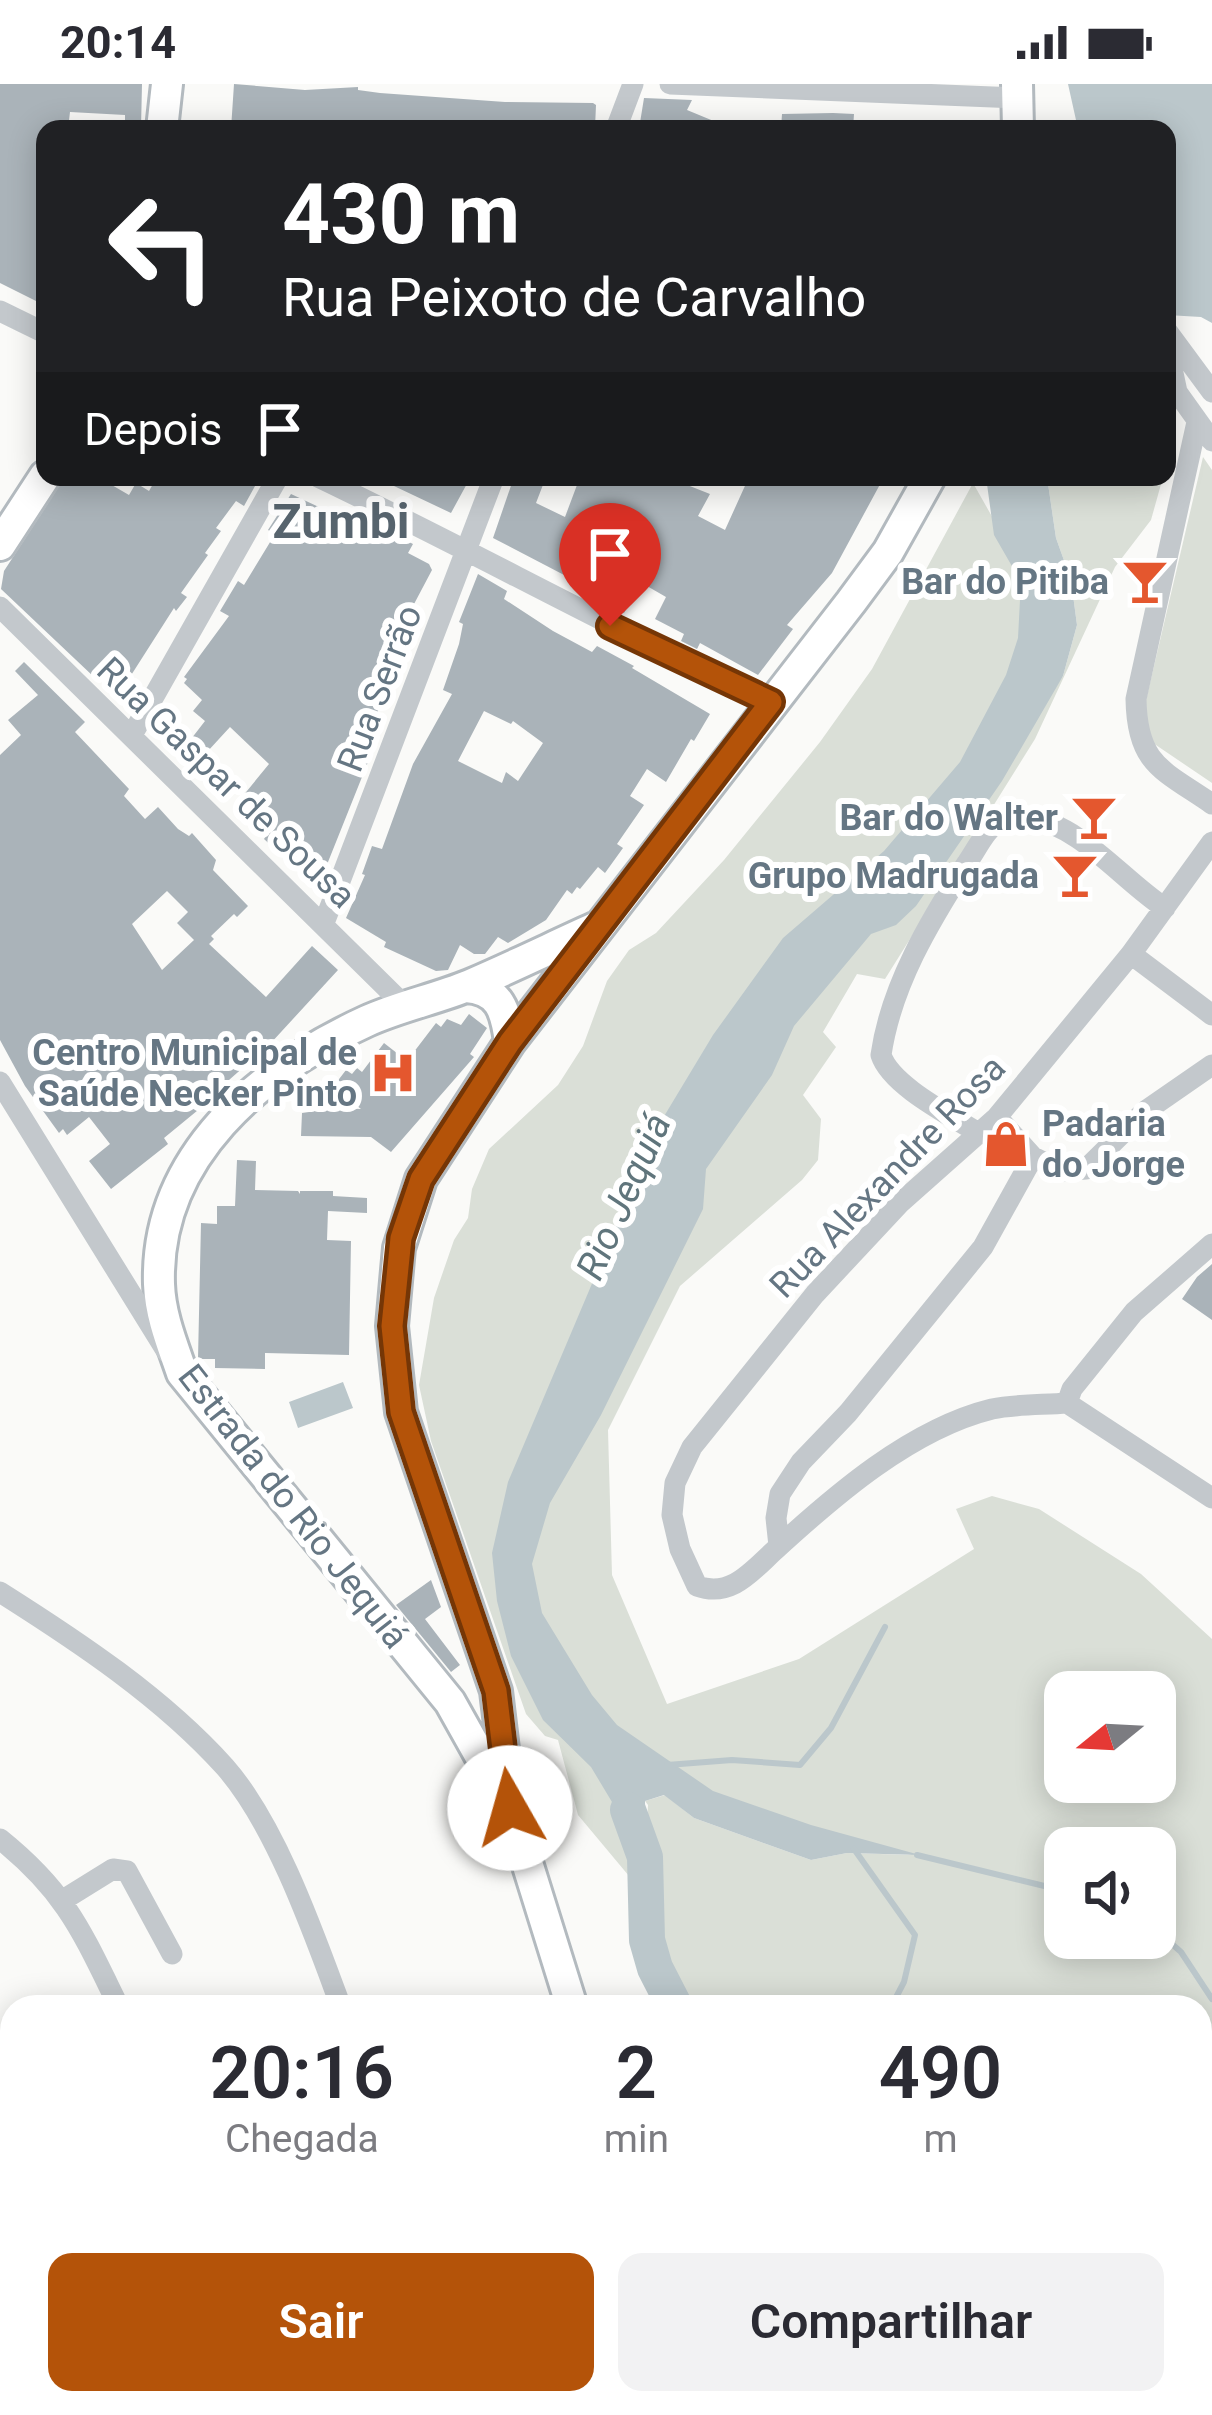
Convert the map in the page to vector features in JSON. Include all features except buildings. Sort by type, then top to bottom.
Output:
[{"type":"main road","points":[[163,120],[167,84]]},
{"type":"main road","points":[[0,545],[38,486]]},
{"type":"main road","name":"Estrada do Rio Jequiá","points":[[568,1995],[510,1808],[496,1691],[401,1412],[392,1326],[399,1248],[418,1187],[510,1042],[888,552],[924,486]]},
{"type":"main road","name":"Estrada do Rio Jequiá","points":[[510,1808],[450,1702],[182,1372],[165,1324],[160,1249],[176,1190],[209,1135],[250,1096],[315,1047],[466,987],[603,925]]},
{"type":"main road","points":[[466,987],[482,988],[501,1003],[510,1042]]},
{"type":"main road","points":[[450,1702],[477,1703],[496,1691]]},
{"type":"street","points":[[619,120],[633,84]]},
{"type":"street","points":[[670,84],[1017,104]]},
{"type":"street","points":[[0,311],[36,329]]},
{"type":"street","points":[[1176,343],[1212,392]]},
{"type":"street","points":[[1176,383],[1212,441]]},
{"type":"street","points":[[1197,422],[1136,699],[1136,724],[1143,749],[1159,766],[1212,804]]},
{"type":"street","points":[[132,734],[273,486]]},
{"type":"street","points":[[336,486],[645,645],[771,702]]},
{"type":"street","name":"Rua Serrão","points":[[324,922],[491,486]]},
{"type":"street","name":"Rua Gaspar de Sousa","points":[[0,607],[406,1007]]},
{"type":"street","points":[[980,1134],[898,1081],[881,1055],[906,973],[933,916],[989,830],[1014,817],[1045,822],[1079,840],[1165,908]]},
{"type":"street","name":"Rua Alexandre Rosa","points":[[779,1546],[728,1588],[697,1586],[671,1515],[675,1483],[688,1452],[736,1386],[814,1294],[899,1204],[997,1117],[1131,954],[1212,842]]},
{"type":"street","points":[[1131,954],[1212,1015]]},
{"type":"street","points":[[997,1117],[1034,1157],[1060,1171],[1086,1169],[1144,1112],[1212,1065]]},
{"type":"street","points":[[0,1082],[150,1329],[182,1372]]},
{"type":"street","points":[[779,1546],[780,1494],[801,1462],[848,1413],[983,1247],[1034,1157]]},
{"type":"street","points":[[1066,1402],[1134,1312],[1212,1244]]},
{"type":"street","points":[[779,1546],[871,1468],[993,1409],[1066,1402],[1212,1498]]},
{"type":"street","points":[[0,1592],[129,1681],[227,1769],[262,1824],[296,1893],[336,1995]]},
{"type":"street","points":[[1,1841],[53,1885],[113,1995]]},
{"type":"street","points":[[63,1900],[113,1869],[128,1871],[172,1954]]},
{"type":"shaded area","points":[[1068,84],[1212,84],[1212,323],[1201,317],[1176,316],[1176,120],[1076,120]]},
{"type":"shaded area","points":[[1203,457],[1212,470],[1212,783],[1150,741],[1143,713]]},
{"type":"shaded area","points":[[975,486],[1028,580],[1029,640],[1015,680],[969,768],[891,859],[791,945],[722,1041],[669,1128],[518,1486],[502,1554],[505,1617],[530,1684],[554,1729],[598,1760],[647,1820],[645,1801],[665,1795],[694,1818],[811,1860],[847,1853],[912,1855],[709,1798],[611,1731],[534,1616],[523,1563],[543,1500],[594,1411],[695,1207],[698,1166],[765,1071],[787,1022],[866,927],[891,918],[910,901],[1063,676],[1077,625],[1048,486],[1160,486],[1151,520],[1115,567],[1035,739],[885,979],[857,974],[823,1032],[836,1047],[803,1095],[821,1119],[818,1160],[802,1180],[680,1286],[608,1430],[612,1575],[667,1704],[799,1659],[974,1549],[956,1509],[992,1496],[1039,1509],[1141,1574],[1212,1639],[1212,1995],[656,1995],[633,1925],[634,1882],[578,1815],[558,1740],[545,1736],[526,1714],[431,1441],[419,1385],[434,1298],[454,1240],[468,1218],[472,1189],[489,1149],[558,1085],[583,1046],[607,981],[629,950],[656,933],[724,860],[820,742],[872,669]]},
{"type":"shaded area","points":[[987,486],[1048,486],[1077,625],[1063,676],[1002,781],[916,906],[896,925],[871,934],[794,1026],[772,1075],[706,1169],[703,1209],[601,1415],[550,1503],[532,1564],[542,1613],[592,1695],[617,1725],[713,1791],[920,1855],[847,1853],[811,1860],[694,1818],[664,1795],[645,1801],[645,1857],[591,1767],[543,1720],[511,1656],[497,1601],[492,1553],[508,1482],[660,1123],[713,1035],[783,938],[884,851],[960,762],[1006,675],[1018,638],[1020,600],[1013,568],[994,535]]},
{"type":"shaded area","points":[[343,1382],[353,1408],[298,1428],[289,1402]]},
{"type":"waterway","points":[[667,1765],[732,1760],[800,1765],[831,1728],[885,1627]]},
{"type":"waterway","name":"Rio Jequiá","points":[[628,1810],[645,1857],[647,1940],[669,1995]]},
{"type":"waterway","points":[[854,1849],[915,1935],[897,1995]]},
{"type":"waterway","points":[[917,1855],[1044,1886]]},
{"type":"waterway","points":[[1176,1948],[1209,1995]]},
{"type":"place","name":"Bar do Pitiba","points":[[1145,581]]},
{"type":"place","name":"Bar do Walter","points":[[1094,817]]},
{"type":"place","name":"Grupo Madrugada","points":[[1075,875]]},
{"type":"place","name":"Centro Municipal de Saúde Necker Pinto","points":[[393,1073]]},
{"type":"place","name":"Padaria do Jorge","points":[[1006,1144]]},
{"type":"district","name":"Zumbi","points":[[341,521]]},
{"type":"route","points":[[510,1808],[496,1691],[401,1412],[392,1326],[401,1238],[421,1179],[510,1042],[771,702],[610,626]]}]
